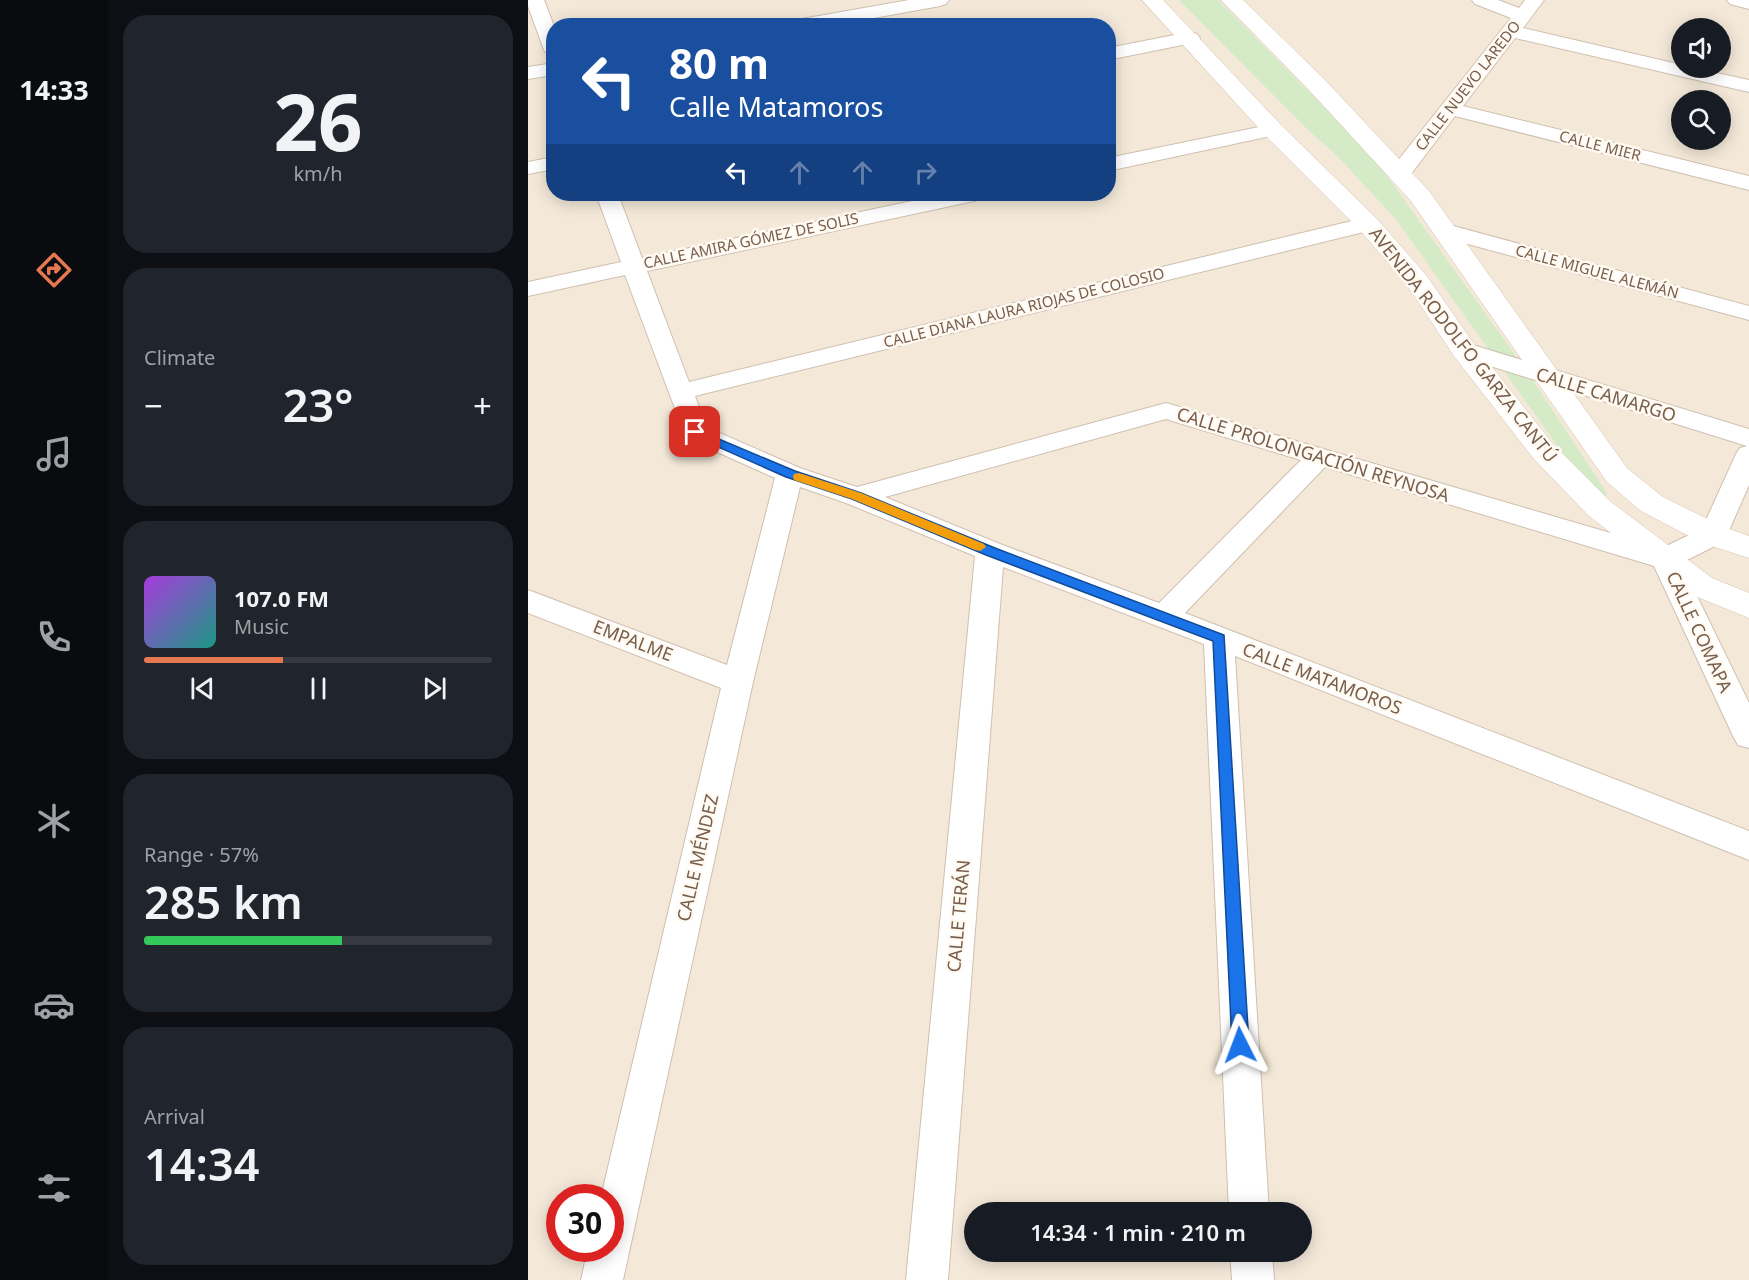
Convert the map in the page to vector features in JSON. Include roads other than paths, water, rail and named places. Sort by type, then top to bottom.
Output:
[{"type":"main road","name":"AVENIDA RODOLFO GARZA CANTÚ","points":[[1152,0],[1190,38],[1273,130],[1368,224],[1417,280],[1464,350],[1544,452],[1600,509],[1701,586],[1749,606]]},
{"type":"main road","points":[[1231,0],[1318,86],[1400,173],[1446,231],[1617,475],[1652,504],[1713,535],[1749,547]]},
{"type":"street","points":[[535,0],[546,29]]},
{"type":"street","points":[[840,18],[940,0]]},
{"type":"street","points":[[1481,0],[1523,16],[1749,86]]},
{"type":"street","points":[[1736,0],[1749,3]]},
{"type":"street","name":"CALLE NUEVO LAREDO","points":[[1400,173],[1523,16]]},
{"type":"street","points":[[1116,52],[1190,38]]},
{"type":"street","points":[[528,73],[546,70]]},
{"type":"street","name":"CALLE MIER","points":[[1450,109],[1749,183]]},
{"type":"street","points":[[1116,163],[1273,130]]},
{"type":"street","points":[[528,168],[546,165]]},
{"type":"street","points":[[610,201],[680,392]]},
{"type":"street","name":"CALLE AMIRA GÓMEZ DE SOLIS","points":[[528,290],[633,265],[940,201]]},
{"type":"street","name":"CALLE DIANA LAURA RIOJAS DE COLOSIO","points":[[680,392],[1368,224]]},
{"type":"street","name":"CALLE MIGUEL ALEMÁN","points":[[1446,231],[1749,313]]},
{"type":"street","name":"CALLE CAMARGO","points":[[1464,350],[1749,438]]},
{"type":"street","name":"CALLE MATAMOROS","points":[[680,392],[695,432],[790,474],[856,496],[990,551],[1164,615],[1749,846]]},
{"type":"street","name":"CALLE PROLONGACIÓN REYNOSA","points":[[856,496],[1166,411],[1665,559]]},
{"type":"street","points":[[1665,559],[1713,535],[1749,454]]},
{"type":"street","points":[[1164,615],[1320,457]]},
{"type":"street","name":"CALLE MÉNDEZ","points":[[624,1184],[738,682],[790,474]]},
{"type":"street","name":"CALLE TERÁN","points":[[927,1280],[990,551]]},
{"type":"street","name":"CALLE COMAPA","points":[[1665,559],[1749,736]]},
{"type":"street","name":"EMPALME","points":[[528,601],[738,682]]},
{"type":"street","points":[[1219,638],[1248,1202]]},
{"type":"street","name":"CALLE MÉNDEZ","points":[[602,1280],[606,1262]]},
{"type":"street","points":[[1251,1262],[1252,1280]]}]
